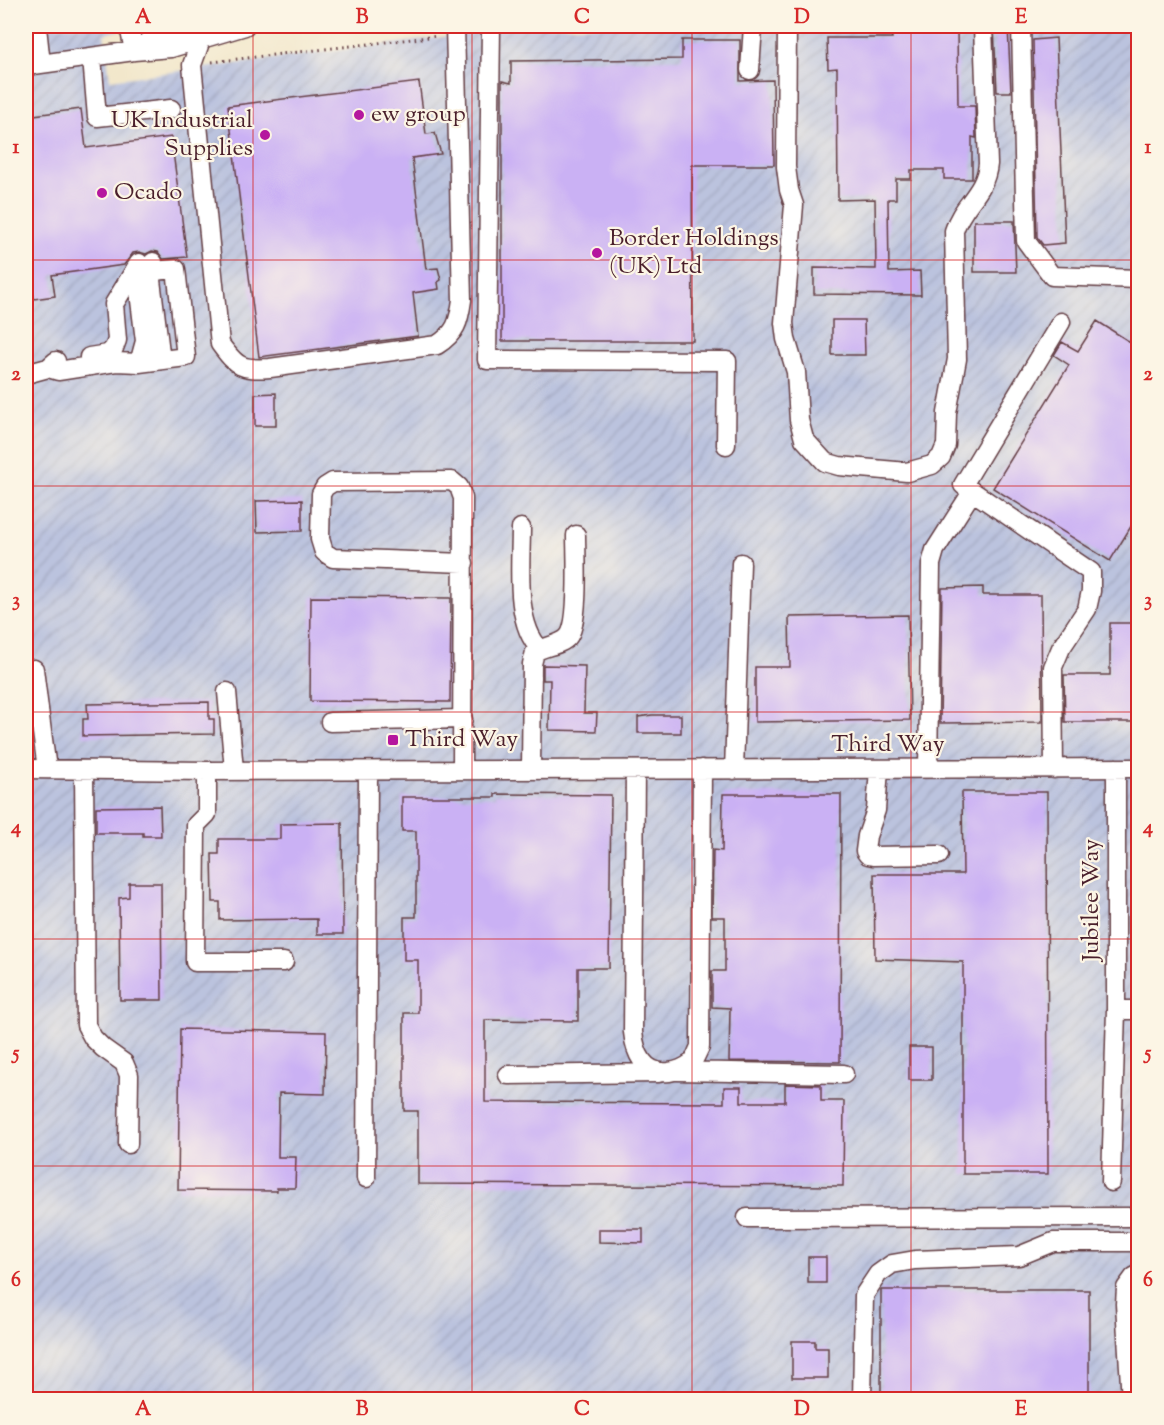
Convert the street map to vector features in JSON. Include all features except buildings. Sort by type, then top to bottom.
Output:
[{"type":"street","points":[[129,26],[134,51]]},
{"type":"street","points":[[134,51],[160,33],[182,26]]},
{"type":"street","points":[[26,28],[37,27],[33,65],[171,48],[245,26]]},
{"type":"street","points":[[201,40],[192,65],[220,345],[233,362],[249,370],[437,345],[448,338],[459,321],[462,300],[455,26]]},
{"type":"street","points":[[491,26],[487,360],[728,361],[726,445]]},
{"type":"street","points":[[750,70],[753,26]]},
{"type":"street","points":[[787,26],[786,167],[789,190],[794,205],[784,324],[796,372],[799,420],[804,439],[825,462],[838,466],[907,472],[933,465],[941,457],[946,445],[947,413],[957,359],[954,231],[958,218],[978,193],[987,178],[988,171],[983,26]]},
{"type":"street","points":[[1022,26],[1026,241],[1052,276],[1138,279]]},
{"type":"street","points":[[92,58],[97,117],[171,109]]},
{"type":"street","points":[[139,363],[129,336],[126,306],[149,265]]},
{"type":"street","points":[[149,265],[161,360]]},
{"type":"street","points":[[48,368],[58,371],[116,362],[139,363],[186,357],[176,268],[149,265]]},
{"type":"street","points":[[26,376],[48,368],[56,361],[108,354],[114,348],[117,340],[114,304],[149,265]]},
{"type":"street","points":[[1054,769],[1053,667],[1061,648],[1087,609],[1091,591],[1091,572],[963,485],[1061,322]]},
{"type":"street","points":[[26,376],[37,382],[118,372],[139,363]]},
{"type":"street","points":[[462,770],[464,563],[463,498],[459,487],[452,481],[333,482],[325,487],[321,494],[320,539],[324,552],[333,558],[464,563]]},
{"type":"street","points":[[928,769],[930,564],[935,550],[972,492]]},
{"type":"street","points":[[521,528],[521,594],[526,627],[531,640],[540,649]]},
{"type":"street","points":[[531,770],[532,664],[535,652],[545,646],[558,644],[569,636],[575,620],[576,535]]},
{"type":"street","points":[[734,770],[741,562]]},
{"type":"street","points":[[34,669],[33,719],[47,769]]},
{"type":"street","points":[[227,692],[234,770]]},
{"type":"street","points":[[330,722],[463,719]]},
{"type":"street","name":"Jubilee Way","points":[[1111,1182],[1116,1010],[1116,768]]},
{"type":"street","name":"Third Way","points":[[26,769],[368,771],[1138,768]]},
{"type":"street","points":[[879,769],[876,810],[867,836],[865,851],[868,855],[873,856],[939,855]]},
{"type":"street","points":[[84,770],[86,1025],[93,1038],[124,1063],[129,1075],[128,1144]]},
{"type":"street","points":[[635,770],[633,1032],[639,1058],[648,1068],[668,1072],[691,1063],[700,1047],[702,770]]},
{"type":"street","points":[[207,771],[207,814],[196,825],[195,962],[284,962]]},
{"type":"street","points":[[366,1178],[368,771]]},
{"type":"street","points":[[1116,1010],[1138,1010]]},
{"type":"street","points":[[508,1075],[668,1072],[844,1074]]},
{"type":"street","points":[[747,1218],[1138,1217]]},
{"type":"street","points":[[862,1400],[864,1294],[878,1274],[892,1264],[915,1260],[1018,1256],[1053,1242],[1138,1242]]},
{"type":"street","points":[[1131,1400],[1125,1304],[1126,1288],[1138,1275]]},
{"type":"path","points":[[192,65],[438,36],[437,26]]},
{"type":"shaded area","points":[[26,26],[140,26],[104,34],[110,80],[528,26],[1138,26],[1138,1399],[26,1399]]},
{"type":"place","name":"ew group","points":[[359,115]]},
{"type":"place","name":"UK Industrial Supplies","points":[[265,135]]},
{"type":"place","name":"Ocado","points":[[102,193]]},
{"type":"place","name":"Border Holdings (UK) Ltd","points":[[597,253]]},
{"type":"place","name":"Third Way","points":[[393,740]]}]
